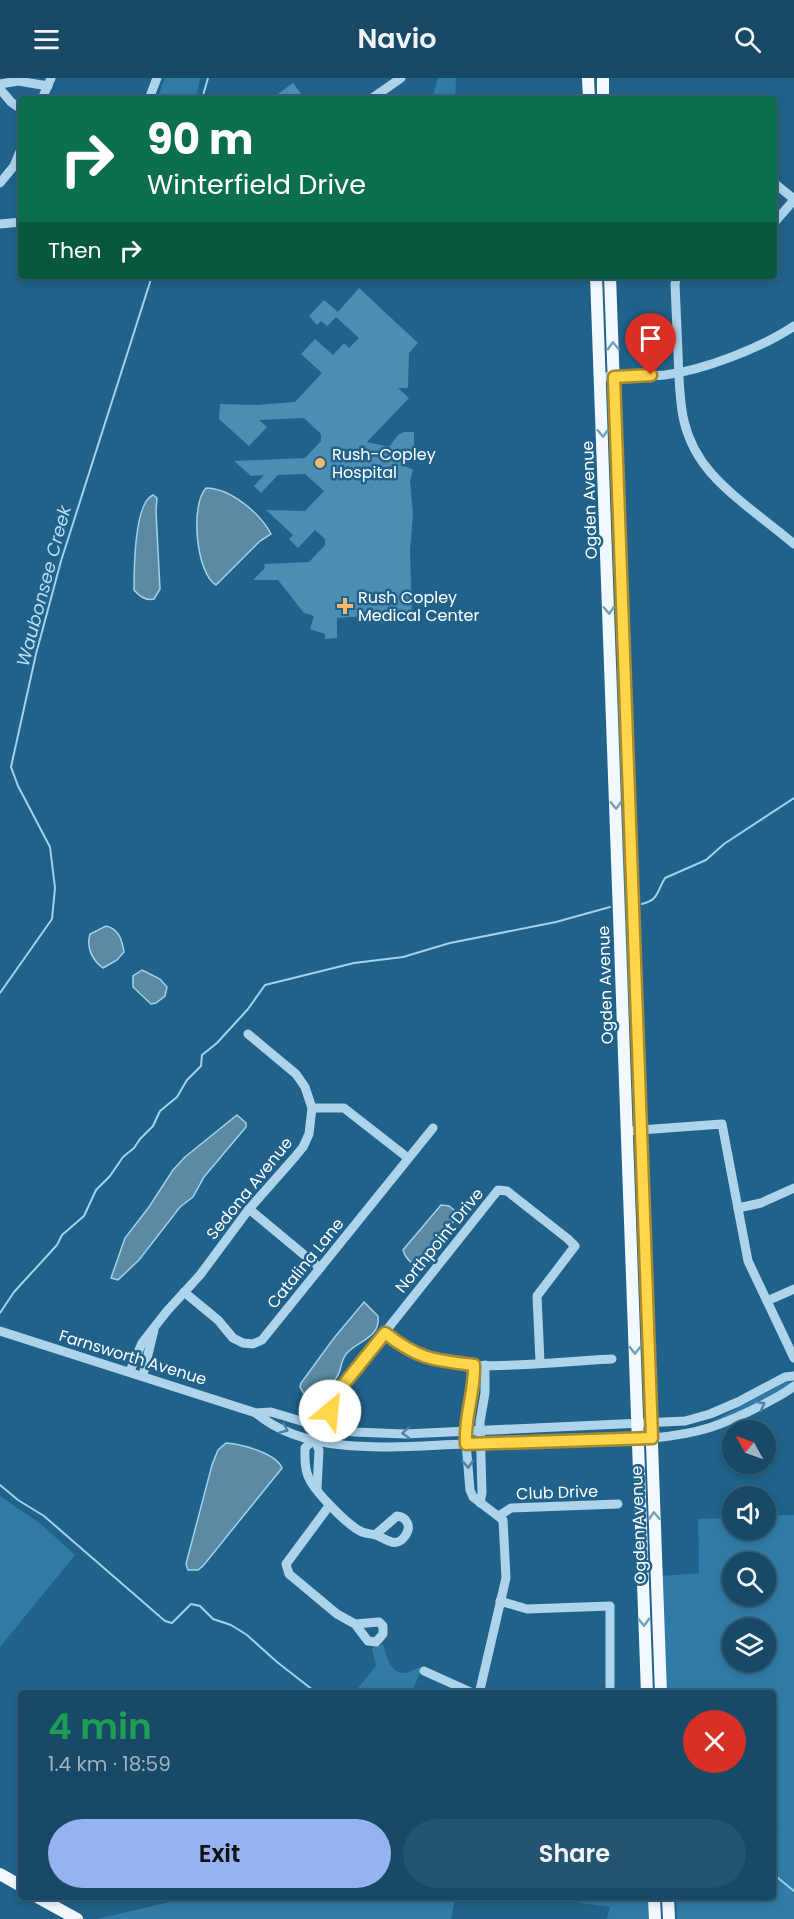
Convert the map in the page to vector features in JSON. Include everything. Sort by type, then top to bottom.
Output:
[{"type":"main road","points":[[588,78],[589,96]]},
{"type":"main road","points":[[603,78],[603,96]]},
{"type":"main road","name":"Ogden Avenue","points":[[597,279],[647,1690]]},
{"type":"main road","name":"Ogden Avenue","points":[[610,279],[661,1690]]},
{"type":"main road","points":[[0,1874],[18,1884]]},
{"type":"main road","points":[[43,1900],[77,1919]]},
{"type":"main road","points":[[654,1900],[655,1919]]},
{"type":"main road","points":[[668,1900],[669,1919]]},
{"type":"street","points":[[150,96],[157,78]]},
{"type":"street","points":[[375,96],[400,78]]},
{"type":"street","points":[[0,84],[18,81],[49,82],[43,96]]},
{"type":"street","points":[[0,89],[18,107]]},
{"type":"street","points":[[0,183],[14,166],[18,156]]},
{"type":"street","points":[[777,185],[794,199],[777,219]]},
{"type":"street","points":[[0,224],[18,222]]},
{"type":"street","points":[[676,279],[680,405],[683,423],[695,451],[721,483],[794,544]]},
{"type":"street","points":[[600,377],[665,375],[678,372],[741,353],[794,326]]},
{"type":"street","points":[[248,1034],[296,1074],[305,1087],[312,1108],[344,1108],[408,1158]]},
{"type":"street","name":"Sedona Avenue","points":[[130,1371],[139,1348],[167,1311],[249,1209],[303,1147],[312,1122],[312,1108]]},
{"type":"street","points":[[627,1131],[722,1124],[748,1261],[794,1358]]},
{"type":"street","name":"Catalina Lane","points":[[184,1292],[218,1320],[233,1338],[243,1343],[253,1344],[262,1340],[433,1128]]},
{"type":"street","points":[[738,1208],[761,1203],[794,1188]]},
{"type":"street","name":"Northpoint Drive","points":[[314,1425],[322,1417],[331,1400],[498,1190],[507,1191],[574,1246],[537,1296],[540,1362]]},
{"type":"street","points":[[249,1209],[320,1268]]},
{"type":"street","points":[[767,1301],[794,1289]]},
{"type":"street","name":"Farnsworth Avenue","points":[[0,1330],[25,1340],[143,1375],[256,1413],[267,1422],[298,1436],[314,1439],[369,1447],[637,1438]]},
{"type":"street","name":"Sedona Avenue","points":[[143,1375],[154,1330]]},
{"type":"street","points":[[385,1333],[404,1347],[425,1358],[474,1365],[612,1359]]},
{"type":"street","points":[[474,1365],[475,1384],[465,1431],[470,1490],[473,1497],[500,1515],[503,1520],[507,1560],[500,1600],[478,1690]]},
{"type":"street","points":[[480,1503],[482,1493],[480,1431],[485,1393],[484,1365]]},
{"type":"street","points":[[637,1424],[685,1421],[710,1414],[785,1377],[794,1376]]},
{"type":"street","points":[[637,1438],[683,1435],[712,1428],[748,1412],[794,1386]]},
{"type":"street","points":[[331,1400],[331,1418],[346,1431]]},
{"type":"street","name":"Farnsworth Avenue","points":[[256,1413],[271,1412],[314,1425],[346,1431],[405,1434],[637,1424]]},
{"type":"street","points":[[314,1425],[314,1439],[319,1450],[317,1488],[329,1506],[362,1532],[375,1535]]},
{"type":"street","name":"Club Drive","points":[[500,1515],[511,1508],[618,1504]]},
{"type":"street","points":[[329,1506],[286,1564],[289,1574],[337,1614],[355,1624]]},
{"type":"street","points":[[500,1600],[527,1609],[610,1606],[610,1690]]},
{"type":"street","points":[[424,1671],[468,1690]]},
{"type":"shaded area","points":[[165,78],[200,78],[197,96],[158,96]]},
{"type":"shaded area","points":[[438,78],[456,78],[455,96],[433,96]]},
{"type":"shaded area","points":[[206,488],[225,492],[243,503],[260,518],[271,534],[260,541],[216,585],[209,578],[204,567],[198,538],[198,509]]},
{"type":"shaded area","points":[[153,495],[157,498],[160,589],[154,599],[148,599],[143,598],[134,590],[135,554],[142,511]]},
{"type":"shaded area","points":[[614,643],[621,714],[633,1058],[627,989]]},
{"type":"shaded area","points":[[106,926],[117,932],[124,952],[117,960],[103,968],[91,953],[89,939],[90,934]]},
{"type":"shaded area","points":[[142,970],[160,979],[167,987],[165,996],[156,1003],[151,1004],[133,987],[133,976]]},
{"type":"shaded area","points":[[237,1115],[246,1123],[246,1127],[204,1177],[193,1197],[180,1207],[139,1260],[118,1280],[111,1278],[125,1238],[173,1170],[185,1157]]},
{"type":"shaded area","points":[[441,1205],[449,1206],[454,1210],[456,1219],[441,1236],[427,1261],[421,1266],[412,1263],[403,1250]]},
{"type":"shaded area","points":[[364,1302],[378,1316],[376,1329],[347,1353],[331,1385],[315,1393],[304,1394],[300,1387],[301,1383]]},
{"type":"shaded area","points":[[786,1382],[793,1383],[725,1419],[708,1424]]},
{"type":"shaded area","points":[[226,1443],[249,1447],[266,1454],[282,1468],[203,1566],[198,1570],[188,1570],[186,1564],[212,1465],[218,1450]]},
{"type":"shaded area","points":[[0,1496],[41,1524],[75,1555],[0,1647]]},
{"type":"shaded area","points":[[794,1515],[794,1919],[677,1919],[676,1900],[776,1900],[776,1830],[780,1831],[776,1828],[776,1690],[666,1690],[662,1576],[699,1573],[698,1519],[722,1518],[722,1540],[776,1540],[776,1516]]},
{"type":"shaded area","points":[[383,1644],[391,1665],[398,1672],[409,1672],[423,1667],[412,1690],[356,1690],[376,1666],[372,1648]]},
{"type":"shaded area","points":[[178,1900],[455,1900],[451,1919],[97,1919]]},
{"type":"shaded area","points":[[559,1900],[649,1900],[649,1919],[607,1919],[610,1907]]},
{"type":"building","points":[[293,83],[303,96],[275,96]]},
{"type":"building","name":"Rush-Copley Hospital","points":[[359,288],[418,343],[409,353],[408,388],[398,388],[409,398],[367,442],[389,447],[398,435],[404,432],[414,432],[414,451],[405,457],[403,465],[413,470],[410,481],[413,515],[410,550],[412,621],[367,623],[366,616],[337,618],[337,638],[325,639],[325,634],[310,629],[314,616],[304,613],[278,580],[253,580],[265,568],[264,564],[309,562],[325,545],[325,539],[315,530],[298,548],[289,539],[293,535],[266,510],[305,511],[324,491],[305,474],[278,475],[261,493],[254,486],[264,475],[251,476],[234,461],[305,458],[321,441],[321,434],[304,418],[259,420],[267,427],[249,446],[219,419],[220,404],[256,405],[295,402],[322,373],[301,354],[315,339],[333,355],[344,343],[349,348],[359,338],[336,317],[327,326],[321,321],[317,325],[309,316],[324,300],[338,312]]},
{"type":"waterway","name":"Waubonsee Creek","points":[[203,96],[208,78]]},
{"type":"waterway","name":"Waubonsee Creek","points":[[0,993],[52,919],[55,888],[50,847],[18,786],[11,767],[36,654],[61,561],[151,279]]},
{"type":"waterway","points":[[642,904],[655,897],[665,878],[706,860],[724,844],[794,798]]},
{"type":"waterway","points":[[0,1313],[14,1292],[57,1245],[62,1235],[84,1216],[96,1190],[153,1126],[160,1111],[177,1097],[187,1080],[201,1066],[202,1055],[217,1043],[248,1009],[265,985],[354,963],[403,957],[450,943],[556,922],[610,907]]},
{"type":"waterway","points":[[0,1485],[18,1500],[44,1516],[165,1621],[172,1623],[191,1604],[200,1606],[213,1619],[231,1625],[247,1635],[313,1690]]},
{"type":"waterway","points":[[776,1876],[794,1891]]},
{"type":"place","name":"Rush-Copley Hospital","points":[[320,463]]},
{"type":"place","name":"Rush Copley Medical Center","points":[[345,606]]},
{"type":"route","points":[[330,1411],[331,1400],[385,1333],[413,1353],[425,1358],[474,1365],[475,1384],[465,1431],[466,1444],[652,1438],[614,377],[651,375]]}]
